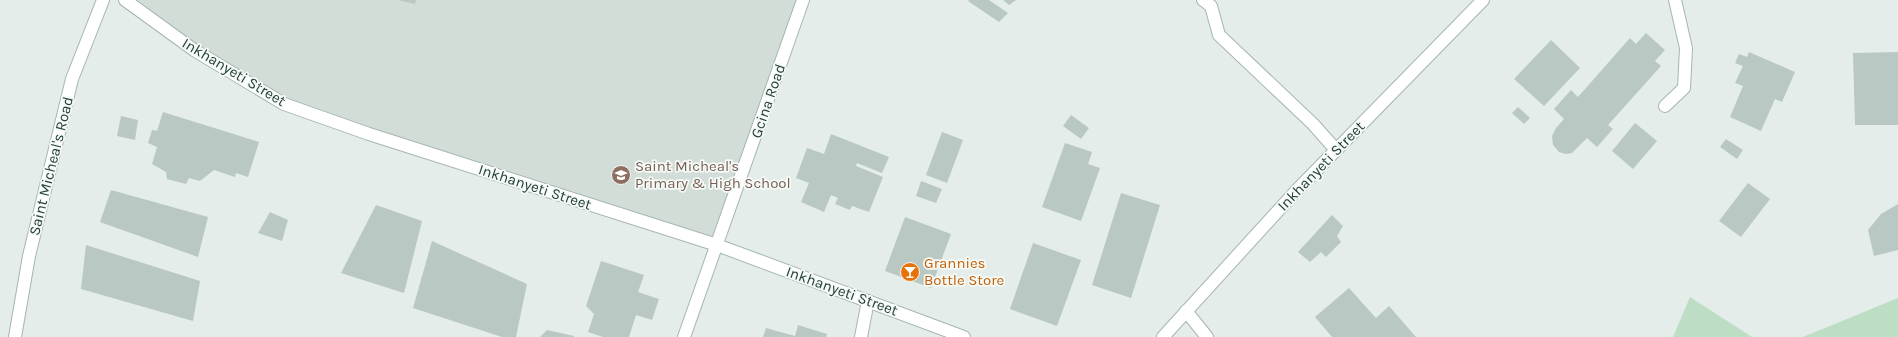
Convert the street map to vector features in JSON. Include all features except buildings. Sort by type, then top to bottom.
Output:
[{"type":"street","name":"Saint Micheal's Road","points":[[15,337],[29,256],[72,80],[104,0]]},
{"type":"street","name":"Inkhanyeti Street","points":[[125,0],[194,50],[284,104],[369,134],[717,245],[964,337]]},
{"type":"street","name":"Gcina Road","points":[[684,337],[803,0]]},
{"type":"street","points":[[1203,0],[1211,6],[1219,35],[1313,124],[1336,150]]},
{"type":"street","name":"Inkhanyeti Street","points":[[1163,337],[1296,191],[1483,0]]},
{"type":"street","points":[[1665,106],[1684,88],[1686,48],[1675,0]]},
{"type":"street","points":[[861,337],[868,301]]},
{"type":"street","points":[[1186,311],[1207,337]]},
{"type":"shaded area","name":"Saint Micheal's Primary & High School","points":[[127,0],[803,0],[717,245],[284,104]]},
{"type":"green space","points":[[1690,297],[1752,337],[1673,337]]},
{"type":"green space","points":[[1898,298],[1898,337],[1803,337]]},
{"type":"place","name":"Saint Micheal's Primary & High School","points":[[621,175]]},
{"type":"place","name":"Grannies Bottle Store","points":[[910,272]]}]
